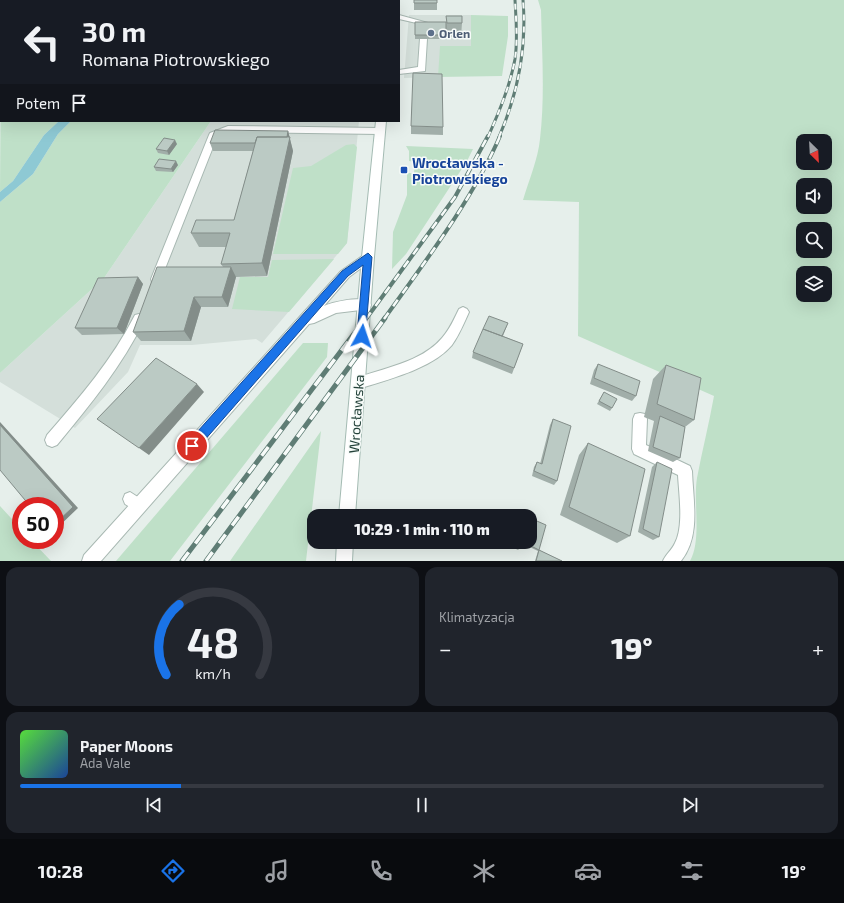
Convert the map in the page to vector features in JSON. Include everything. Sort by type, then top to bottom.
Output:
[{"type":"main road","name":"Wrocławska","points":[[348,509],[368,257],[381,126]]},
{"type":"main road","points":[[90,561],[135,502],[297,328],[345,274],[368,257]]},
{"type":"main road","points":[[297,328],[323,311],[340,306],[365,305]]},
{"type":"main road","points":[[344,561],[345,549]]},
{"type":"lane","points":[[400,17],[425,24],[422,69],[400,72]]},
{"type":"lane","points":[[152,287],[213,135],[228,129],[381,126]]},
{"type":"lane","points":[[52,440],[113,365],[131,336],[143,308]]},
{"type":"lane","points":[[358,383],[408,367],[441,348],[455,329],[463,312]]},
{"type":"lane","points":[[640,419],[639,448],[685,471],[687,532],[681,549],[672,561]]},
{"type":"shaded area","points":[[409,15],[471,15],[471,46],[438,77],[404,78]]},
{"type":"shaded area","points":[[210,122],[359,122],[347,243],[262,343],[256,339],[192,345],[140,345],[128,372],[75,428],[0,382],[0,373],[104,278]]},
{"type":"green space","points":[[538,0],[844,0],[844,561],[690,561],[696,542],[697,478],[714,396],[578,336],[579,202],[523,200],[539,147],[542,123],[541,10]]},
{"type":"green space","points":[[471,15],[508,16],[508,36],[502,76],[438,77],[440,46],[471,46]]},
{"type":"green space","points":[[0,122],[58,122],[44,135],[13,181],[0,192]]},
{"type":"green space","points":[[70,122],[210,122],[104,278],[0,373],[0,202],[33,174],[58,134]]},
{"type":"green space","points":[[354,144],[357,147],[347,243],[338,254],[273,254],[293,168],[311,166],[346,145]]},
{"type":"green space","points":[[406,146],[473,149],[467,161],[406,254],[392,269],[393,232],[407,195],[407,173],[414,173],[415,162],[409,161],[409,151]]},
{"type":"green space","points":[[334,259],[289,312],[232,309],[240,277],[268,277],[272,260]]},
{"type":"green space","points":[[303,343],[328,343],[327,357],[170,561],[116,561]]},
{"type":"green space","points":[[321,431],[312,509],[307,509],[306,561],[230,561]]},
{"type":"green space","points":[[0,506],[12,519],[12,549],[40,549],[51,561],[0,561]]},
{"type":"water","points":[[58,122],[70,122],[58,134],[33,174],[0,202],[0,192],[13,181],[44,135]]},
{"type":"building","points":[[414,0],[437,0],[437,3],[414,3]]},
{"type":"building","points":[[446,16],[462,16],[462,23],[447,23]]},
{"type":"building","points":[[415,22],[446,22],[446,35],[415,35]]},
{"type":"building","points":[[413,73],[442,74],[443,127],[411,126]]},
{"type":"building","points":[[215,130],[288,131],[287,137],[257,137],[255,143],[210,143]]},
{"type":"building","points":[[257,137],[290,137],[262,263],[221,264],[230,233],[191,233],[196,220],[234,220]]},
{"type":"building","points":[[164,138],[175,140],[167,151],[156,149]]},
{"type":"building","points":[[159,159],[176,161],[171,169],[154,167]]},
{"type":"building","points":[[157,267],[231,267],[222,297],[194,297],[184,331],[133,332]]},
{"type":"building","points":[[138,277],[117,328],[75,328],[98,278]]},
{"type":"building","points":[[489,316],[508,323],[502,336],[483,329]]},
{"type":"building","points":[[483,329],[523,344],[514,368],[473,352]]},
{"type":"building","points":[[156,358],[197,384],[139,448],[97,419]]},
{"type":"building","points":[[598,364],[640,381],[636,396],[594,378]]},
{"type":"building","points":[[666,365],[701,378],[694,420],[657,404]]},
{"type":"building","points":[[604,392],[617,399],[612,408],[599,401]]},
{"type":"building","points":[[660,416],[685,427],[680,458],[653,447]]},
{"type":"building","points":[[553,419],[571,426],[557,481],[534,471],[537,462],[542,464]]},
{"type":"building","points":[[0,425],[73,507],[64,516],[64,497],[22,497],[0,470]]},
{"type":"building","points":[[588,443],[645,469],[630,536],[569,507]]},
{"type":"building","points":[[657,462],[672,469],[659,537],[643,529]]},
{"type":"building","points":[[537,521],[546,525],[539,550],[537,549]]},
{"type":"building","points":[[539,550],[562,561],[536,561]]},
{"type":"railway","points":[[488,137],[507,89],[515,59],[517,37],[515,0]]},
{"type":"railway","points":[[499,137],[506,120],[520,70],[524,35],[523,0]]},
{"type":"railway","points":[[366,319],[455,197],[488,136]]},
{"type":"railway","points":[[384,319],[462,207],[489,160],[500,136]]},
{"type":"railway","points":[[182,561],[366,318]]},
{"type":"railway","points":[[206,561],[385,318]]},
{"type":"place","name":"Orlen","points":[[431,33]]},
{"type":"place","name":"Wrocławska - Piotrowskiego","points":[[404,170]]},
{"type":"route","points":[[192,446],[345,274],[368,257],[362,336]]}]
